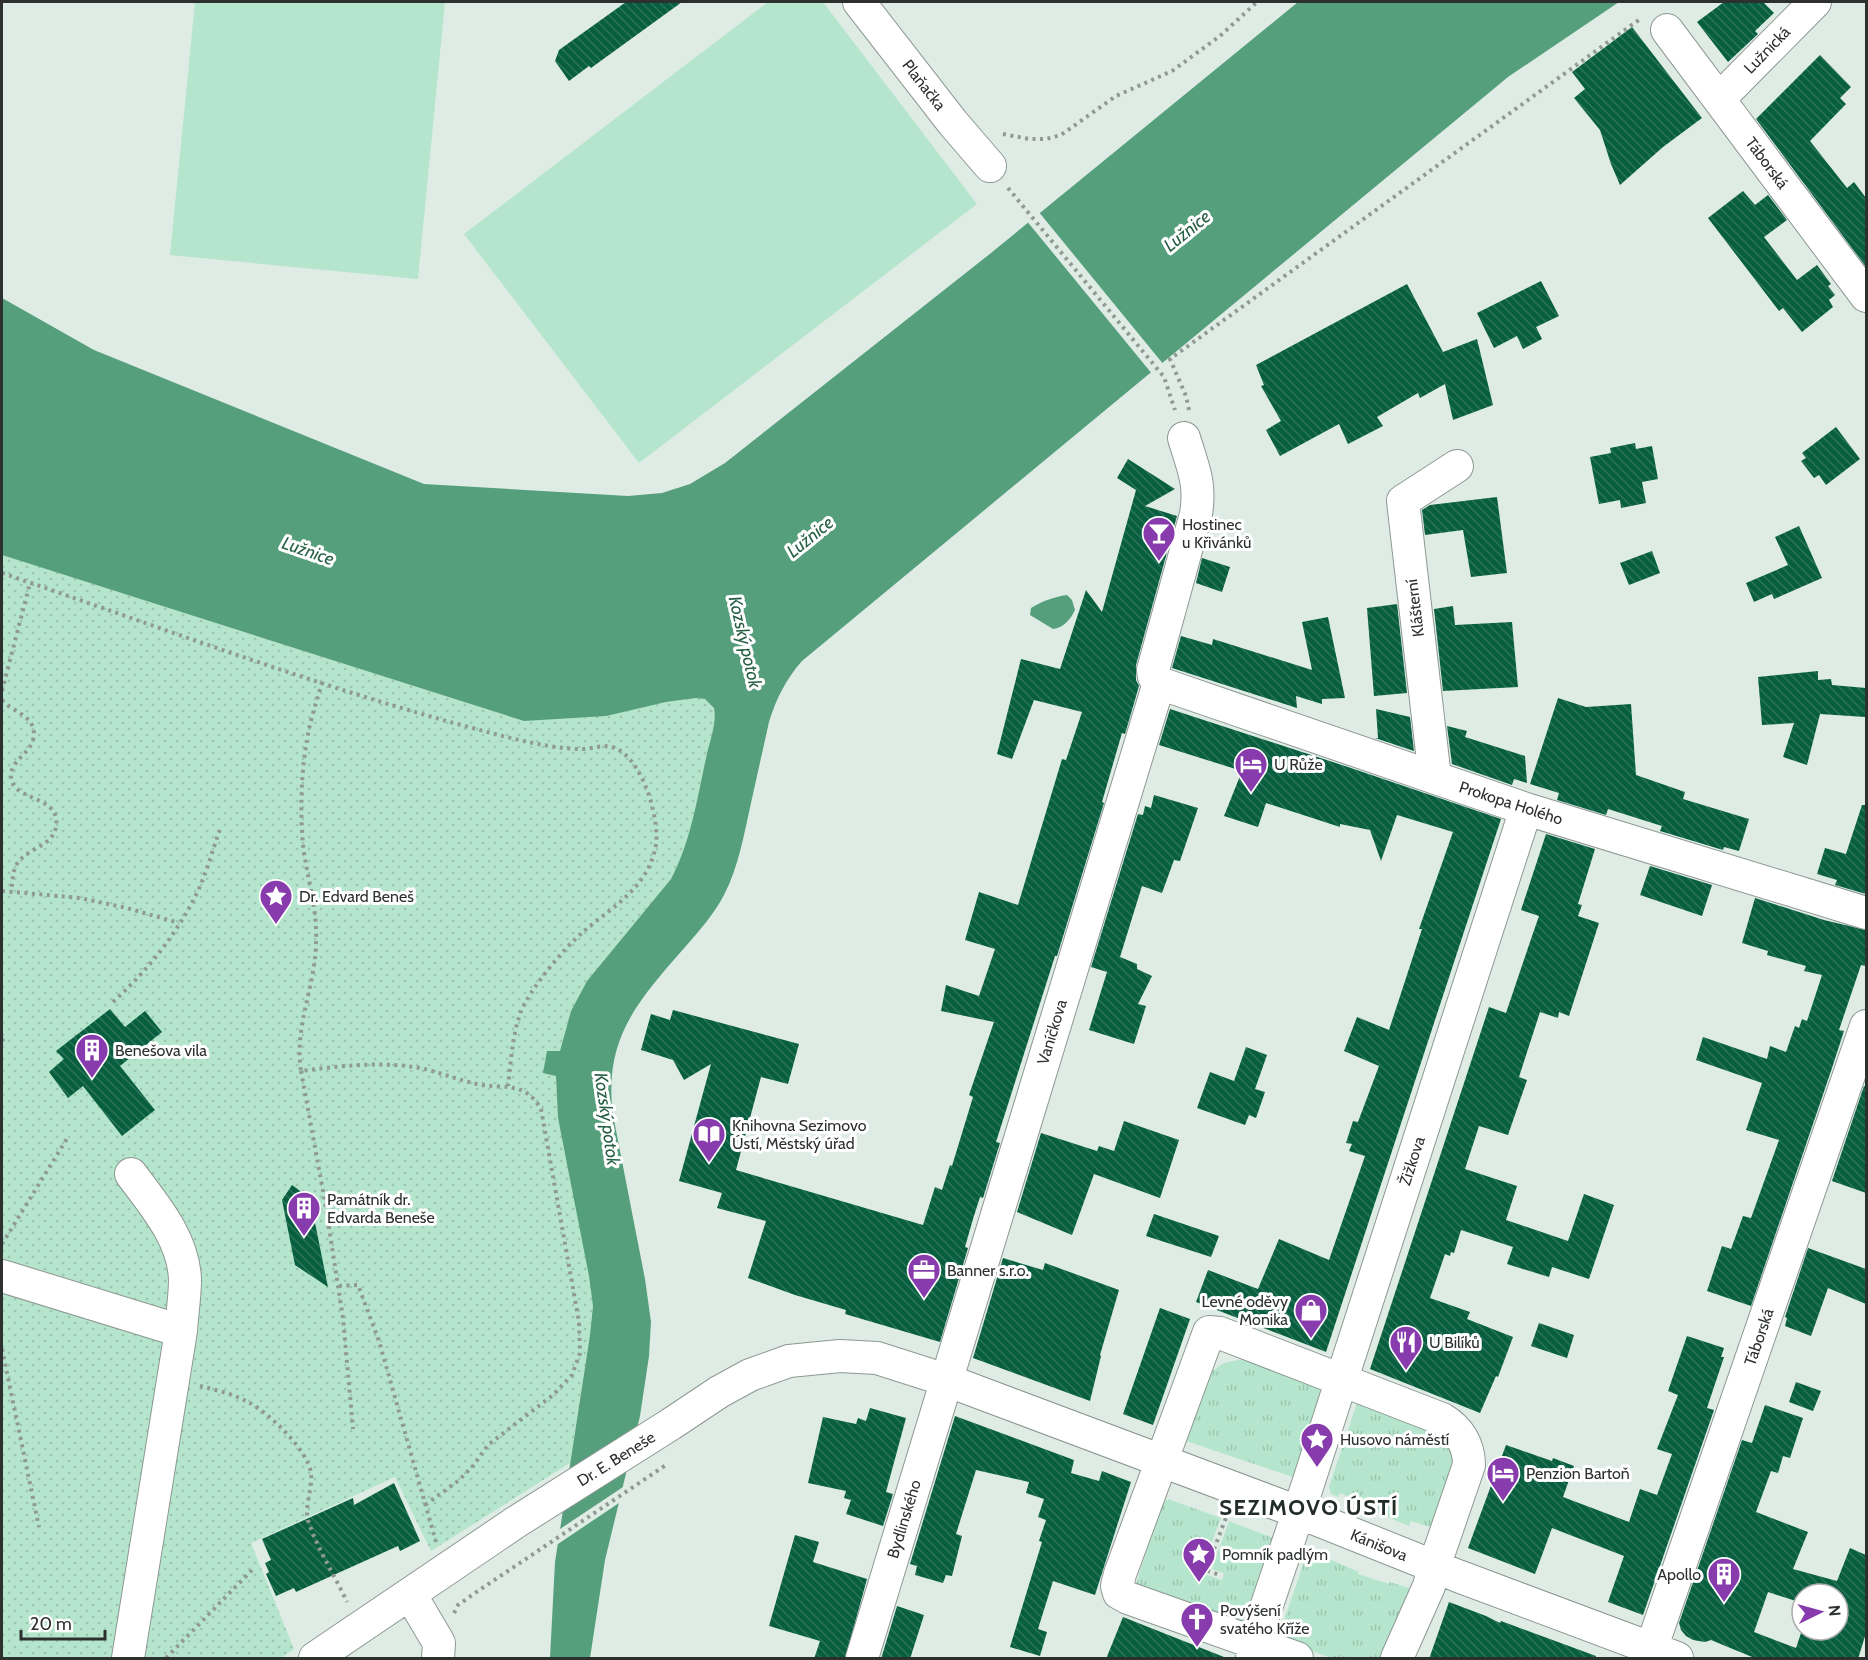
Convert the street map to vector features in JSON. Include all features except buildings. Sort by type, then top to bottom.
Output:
[{"type":"street","name":"Plaňačka","points":[[860,2],[953,123],[990,166]]},
{"type":"street","name":"Lužnická","points":[[1719,99],[1815,2]]},
{"type":"street","name":"Táborská","points":[[1667,30],[1866,296]]},
{"type":"street","name":"Vaníčkova","points":[[946,1380],[1159,683],[1154,677],[1154,670],[1196,514],[1199,495],[1198,480],[1188,449]]},
{"type":"street","name":"Klášterní","points":[[1435,778],[1403,501],[1456,466]]},
{"type":"street","name":"Prokopa Holého","points":[[1159,683],[1526,809],[1866,913]]},
{"type":"street","name":"Žižkova","points":[[1253,1651],[1526,809]]},
{"type":"street","name":"Táborská","points":[[1659,1655],[1866,1026]]},
{"type":"street","points":[[128,1659],[181,1331],[185,1278],[179,1252],[162,1215],[130,1174]]},
{"type":"street","points":[[2,1276],[181,1331]]},
{"type":"street","points":[[1297,1659],[1253,1651],[1119,1593],[1118,1582],[1209,1332],[1220,1333],[1442,1419],[1450,1424],[1462,1438],[1469,1455],[1469,1465],[1429,1587],[1397,1659]]},
{"type":"street","name":"Dr. E. Beneše","points":[[315,1659],[516,1522],[741,1379],[797,1360],[840,1356],[877,1358],[946,1380]]},
{"type":"street","name":"Kánišova","points":[[946,1380],[1298,1512],[1659,1655]]},
{"type":"street","name":"Bydlinského","points":[[862,1659],[946,1380]]},
{"type":"street","points":[[410,1594],[436,1637],[439,1649],[438,1659]]},
{"type":"path","points":[[996,132],[1029,139],[1046,139],[1061,135],[1116,96],[1172,71],[1220,36],[1257,2]]},
{"type":"path","points":[[1188,449],[1195,441],[1186,396],[1170,359],[1641,18],[1667,30]]},
{"type":"path","points":[[1023,207],[1164,378],[1188,449]]},
{"type":"path","points":[[2,573],[322,682],[516,740],[579,750],[603,746],[616,748],[629,758],[643,781],[652,806],[656,830],[655,850],[633,892],[582,932],[532,991],[520,1012],[508,1086]]},
{"type":"path","points":[[2,691],[30,583]]},
{"type":"path","points":[[322,682],[307,739],[303,773],[303,845],[312,896],[316,944],[298,1053],[339,1286],[353,1429]]},
{"type":"path","points":[[2,700],[27,716],[34,729],[33,741],[28,750],[17,760],[12,771],[13,783],[19,790],[41,800],[51,809],[56,818],[56,828],[51,837],[20,860],[14,870],[11,892]]},
{"type":"path","points":[[113,1002],[137,980],[161,952],[179,923],[198,890],[220,829]]},
{"type":"path","points":[[2,891],[80,898],[127,908],[179,923]]},
{"type":"path","points":[[2,1039],[5,1045]]},
{"type":"path","points":[[301,1071],[382,1064],[421,1068],[457,1080],[486,1086],[508,1086],[534,1097],[541,1109],[579,1322],[580,1353],[572,1375],[553,1395],[488,1445],[473,1466],[458,1481],[425,1505]]},
{"type":"path","points":[[2,1244],[68,1137]]},
{"type":"path","points":[[339,1286],[358,1285],[379,1341],[439,1551]]},
{"type":"path","points":[[2,1349],[39,1527]]},
{"type":"path","points":[[173,1380],[230,1394],[250,1403],[275,1422],[298,1448],[311,1469],[312,1484],[308,1521],[348,1603]]},
{"type":"path","points":[[449,1621],[458,1605],[676,1459]]},
{"type":"path","points":[[1206,1570],[1227,1515]]},
{"type":"path","points":[[1193,1566],[1220,1575]]},
{"type":"path","points":[[166,1659],[253,1569]]},
{"type":"green space","points":[[195,2],[445,2],[418,279],[170,255]]},
{"type":"green space","points":[[768,2],[823,2],[977,204],[639,463],[464,234]]},
{"type":"green space","points":[[2,555],[524,721],[697,698],[705,699],[714,708],[714,727],[693,820],[678,865],[671,879],[587,981],[571,1011],[560,1051],[547,1051],[556,1076],[558,1118],[590,1276],[593,1306],[570,1463],[431,1551],[395,1477],[251,1543],[294,1649],[281,1658],[2,1658]]},
{"type":"green space","points":[[1243,1359],[1325,1387],[1296,1478],[1186,1441],[1208,1374],[1224,1363]]},
{"type":"green space","points":[[1357,1403],[1443,1437],[1451,1446],[1456,1461],[1435,1536],[1428,1533],[1430,1527],[1411,1521],[1409,1526],[1362,1506],[1362,1503],[1340,1493],[1338,1497],[1331,1494],[1329,1487]]},
{"type":"green space","points":[[1168,1499],[1221,1518],[1203,1566],[1192,1562],[1190,1569],[1222,1580],[1224,1573],[1212,1569],[1229,1521],[1273,1538],[1247,1625],[1135,1587],[1162,1504]]},
{"type":"green space","points":[[1308,1550],[1359,1572],[1358,1574],[1409,1588],[1410,1592],[1386,1649],[1379,1658],[1331,1658],[1278,1638]]},
{"type":"water","points":[[1298,2],[1619,2],[1508,77],[802,661],[786,682],[769,722],[734,873],[707,922],[639,1003],[619,1042],[613,1064],[611,1088],[613,1115],[645,1279],[651,1322],[649,1356],[640,1416],[605,1560],[590,1658],[550,1658],[555,1562],[593,1306],[558,1118],[556,1076],[543,1073],[547,1051],[560,1051],[571,1011],[587,981],[671,879],[678,865],[688,835],[714,727],[714,708],[705,699],[696,698],[666,702],[606,716],[524,721],[2,555],[2,298],[94,350],[424,484],[628,496],[662,493],[690,484],[725,463],[991,253]]},
{"type":"water","points":[[1067,595],[1072,600],[1075,610],[1069,620],[1060,627],[1053,629],[1030,615],[1031,608],[1044,601]]},
{"type":"pier","points":[[1038,211],[1164,365],[1153,375],[1026,220]]},
{"type":"pier","points":[[626,1485],[622,1501],[555,1546],[557,1531]]},
{"type":"place","name":"Hostinec u Křivánků","points":[[1159,562]]},
{"type":"place","name":"U Růže","points":[[1251,793]]},
{"type":"place","name":"Dr. Edvard Beneš","points":[[276,925]]},
{"type":"place","name":"Benešova vila","points":[[92,1079]]},
{"type":"place","name":"Knihovna Sezimovo Ústí, Městský úřad","points":[[709,1163]]},
{"type":"place","name":"Památník dr. Edvarda Beneše","points":[[304,1237]]},
{"type":"place","name":"Banner s.r.o.","points":[[924,1299]]},
{"type":"place","name":"Levné oděvy Monika","points":[[1311,1339]]},
{"type":"place","name":"U Bilíků","points":[[1406,1371]]},
{"type":"place","name":"Husovo náměstí","points":[[1317,1468]]},
{"type":"place","name":"Penzion Bartoň","points":[[1503,1502]]},
{"type":"place","name":"Pomník padlým","points":[[1199,1583]]},
{"type":"place","name":"Apollo","points":[[1724,1603]]},
{"type":"place","name":"Povýšení svatého Kříže","points":[[1197,1648]]},
{"type":"district","name":"SEZIMOVO ÚSTÍ","points":[[1309,1507]]},
{"type":"water label","name":"Lužnice","points":[[1187,231]]},
{"type":"water label","name":"Lužnice","points":[[810,537]]},
{"type":"water label","name":"Lužnice","points":[[308,551]]},
{"type":"water label","name":"Kozský potok","points":[[745,642]]},
{"type":"water label","name":"Kozský potok","points":[[607,1119]]}]
